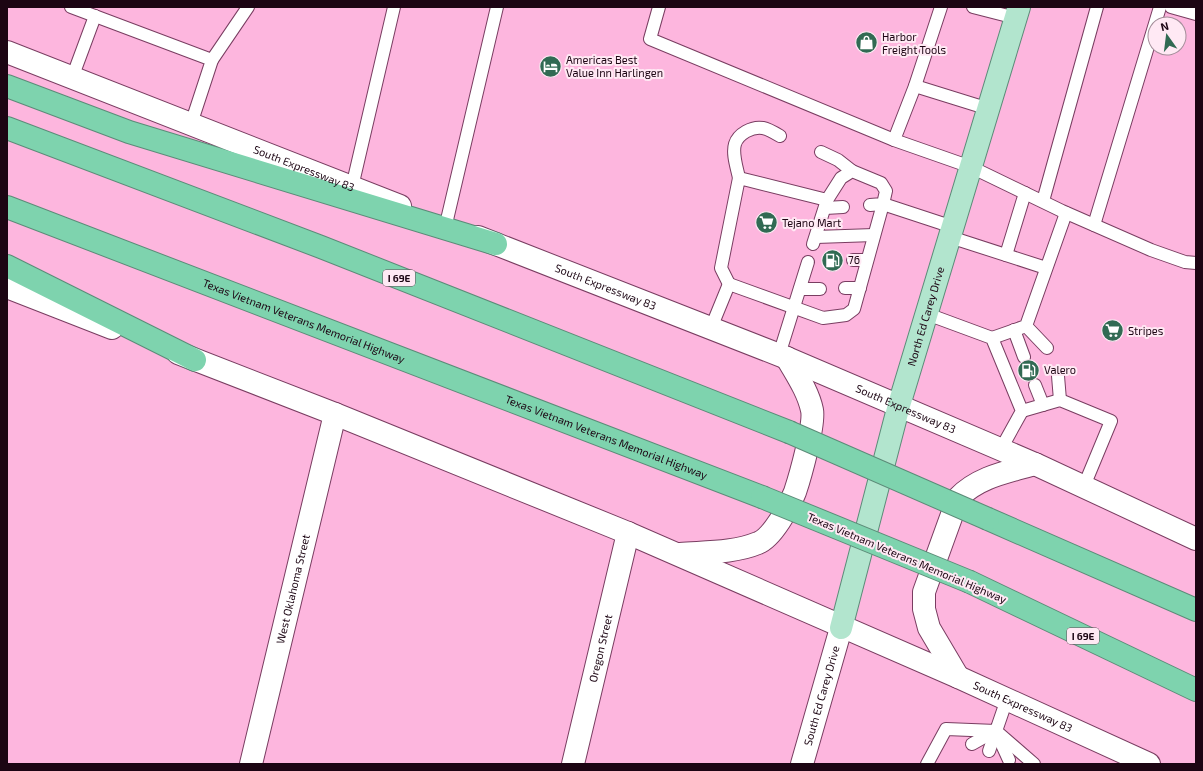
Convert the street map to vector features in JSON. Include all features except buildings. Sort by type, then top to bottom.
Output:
[{"type":"highway","points":[[7,86],[129,132],[496,244]]},
{"type":"highway","name":"I 69E","points":[[7,128],[321,247],[789,432],[1196,610]]},
{"type":"highway","name":"Texas Vietnam Veterans Memorial Highway","points":[[7,207],[762,497],[970,582],[1196,690]]},
{"type":"highway","points":[[7,266],[195,360]]},
{"type":"main road","name":"North Ed Carey Drive","points":[[842,628],[899,405],[1018,13]]},
{"type":"main road","name":"South Expressway 83","points":[[7,52],[783,356],[1035,464],[1196,539]]},
{"type":"main road","name":"South Expressway 83","points":[[7,287],[335,414],[679,554],[842,628],[1006,699],[1121,758],[1149,764]]},
{"type":"main road","points":[[679,554],[739,549],[760,543],[774,530],[794,493],[812,425],[812,411],[808,396],[783,356]]},
{"type":"main road","name":"West Oklahoma Street","points":[[251,764],[335,414]]},
{"type":"main road","points":[[958,677],[929,628],[924,609],[924,592],[958,498],[968,488],[986,478],[1035,464]]},
{"type":"main road","name":"Oregon Street","points":[[573,764],[628,533]]},
{"type":"main road","name":"South Ed Carey Drive","points":[[802,764],[842,628]]},
{"type":"lane","points":[[71,7],[212,60]]},
{"type":"lane","points":[[191,124],[212,60],[248,7]]},
{"type":"lane","points":[[352,187],[394,7]]},
{"type":"lane","points":[[446,224],[497,7]]},
{"type":"lane","points":[[659,7],[650,39],[894,140],[971,167],[1066,213],[1151,250],[1185,262],[1196,263]]},
{"type":"lane","points":[[894,140],[915,86],[941,7]]},
{"type":"lane","points":[[973,7],[1018,13]]},
{"type":"lane","points":[[1043,201],[1097,7]]},
{"type":"lane","points":[[1094,225],[1160,7]]},
{"type":"lane","points":[[1171,7],[1196,14]]},
{"type":"lane","points":[[72,78],[95,16]]},
{"type":"lane","points":[[915,86],[989,109]]},
{"type":"lane","points":[[780,136],[763,128],[753,129],[742,134],[735,144],[734,155],[739,178],[721,268],[729,284],[823,318],[846,315],[854,308],[886,191],[881,182],[852,171],[838,160],[821,152]]},
{"type":"lane","points":[[852,171],[841,178],[826,204],[814,241],[874,235]]},
{"type":"lane","points":[[739,178],[826,204],[843,207]]},
{"type":"lane","points":[[1006,255],[1025,193]]},
{"type":"lane","points":[[870,205],[883,204],[1006,255],[1046,268]]},
{"type":"lane","points":[[1026,326],[1066,213]]},
{"type":"lane","points":[[853,260],[867,260]]},
{"type":"lane","points":[[783,356],[794,307],[808,262]]},
{"type":"lane","points":[[711,328],[729,284]]},
{"type":"lane","points":[[845,288],[860,288]]},
{"type":"lane","points":[[800,289],[820,289]]},
{"type":"lane","points":[[927,314],[992,338],[1026,326]]},
{"type":"lane","points":[[1026,326],[1047,348]]},
{"type":"lane","points":[[1014,330],[1024,357]]},
{"type":"lane","points":[[992,338],[1022,411]]},
{"type":"lane","points":[[1058,376],[1060,400]]},
{"type":"lane","points":[[1035,385],[1043,405]]},
{"type":"lane","points":[[1001,449],[1022,411],[1060,400],[1111,421],[1084,486]]},
{"type":"lane","points":[[989,751],[1006,699]]},
{"type":"lane","points":[[927,764],[946,729],[996,731],[1034,764]]},
{"type":"lane","points":[[972,744],[996,731]]},
{"type":"lane","points":[[996,731],[1009,760]]},
{"type":"place","name":"Harbor Freight Tools","points":[[866,43]]},
{"type":"place","name":"Americas Best Value Inn Harlingen","points":[[551,66]]},
{"type":"place","name":"Tejano Mart","points":[[767,223]]},
{"type":"place","name":"76","points":[[833,260]]},
{"type":"place","name":"Stripes","points":[[1112,331]]},
{"type":"place","name":"Valero","points":[[1028,370]]}]
